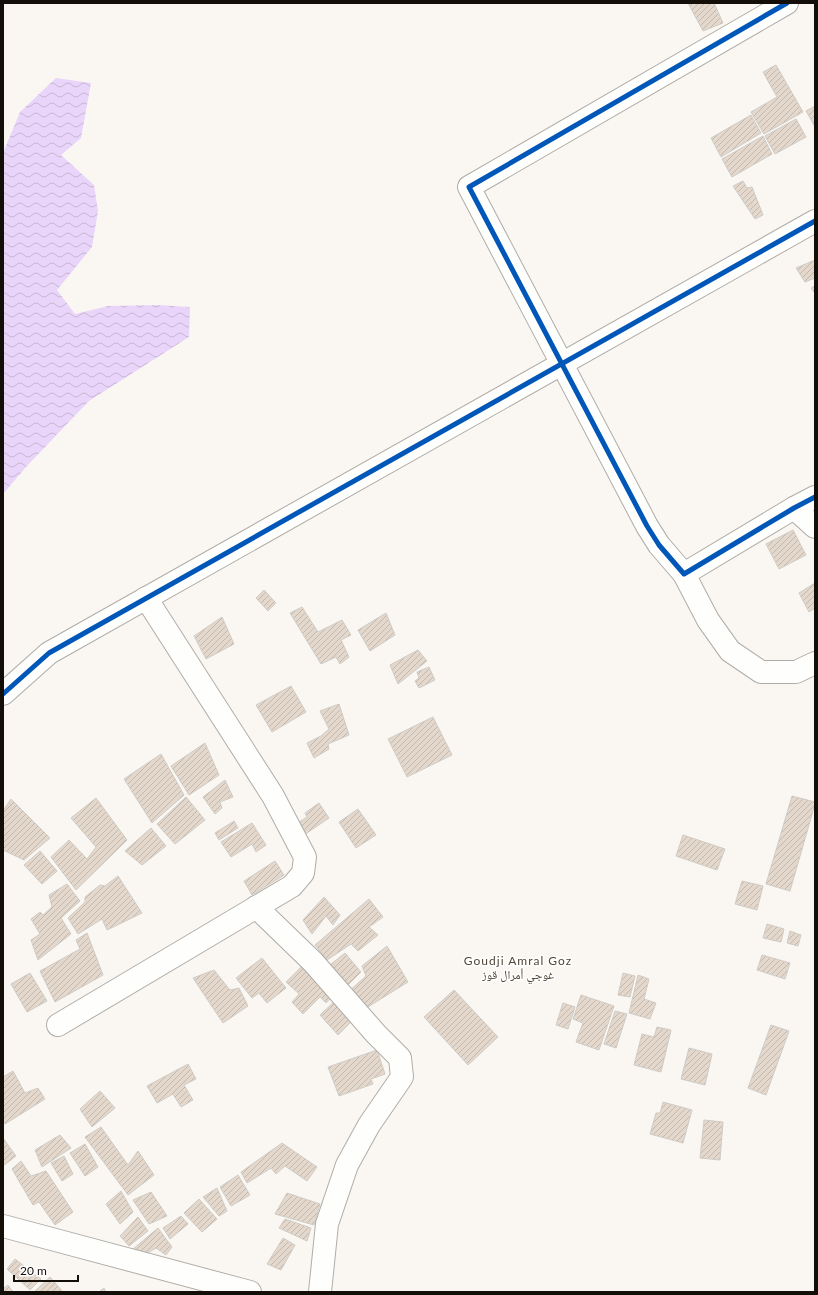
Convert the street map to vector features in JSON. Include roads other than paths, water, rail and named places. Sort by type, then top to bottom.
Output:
[{"type":"street","points":[[787,3],[469,187],[647,526],[659,545],[684,574],[708,620],[730,651],[761,672],[796,672],[815,663]]},
{"type":"street","points":[[3,694],[49,653],[815,221]]},
{"type":"street","points":[[684,574],[815,497]]},
{"type":"street","points":[[794,508],[815,527]]},
{"type":"street","points":[[58,1025],[292,886],[302,873],[305,857],[273,796],[146,598]]},
{"type":"street","points":[[256,907],[313,962],[376,1034],[400,1058],[402,1077],[369,1125],[347,1165],[328,1224],[320,1292]]},
{"type":"street","points":[[3,1226],[250,1292]]},
{"type":"water","points":[[56,78],[91,83],[81,138],[61,155],[94,185],[98,211],[92,247],[57,290],[75,314],[108,306],[157,305],[190,307],[189,337],[89,401],[26,467],[3,494],[3,153],[20,112]]},
{"type":"district","name":"Goudji Amral Goz غوجي أمرال قوز","points":[[518,968]]}]
